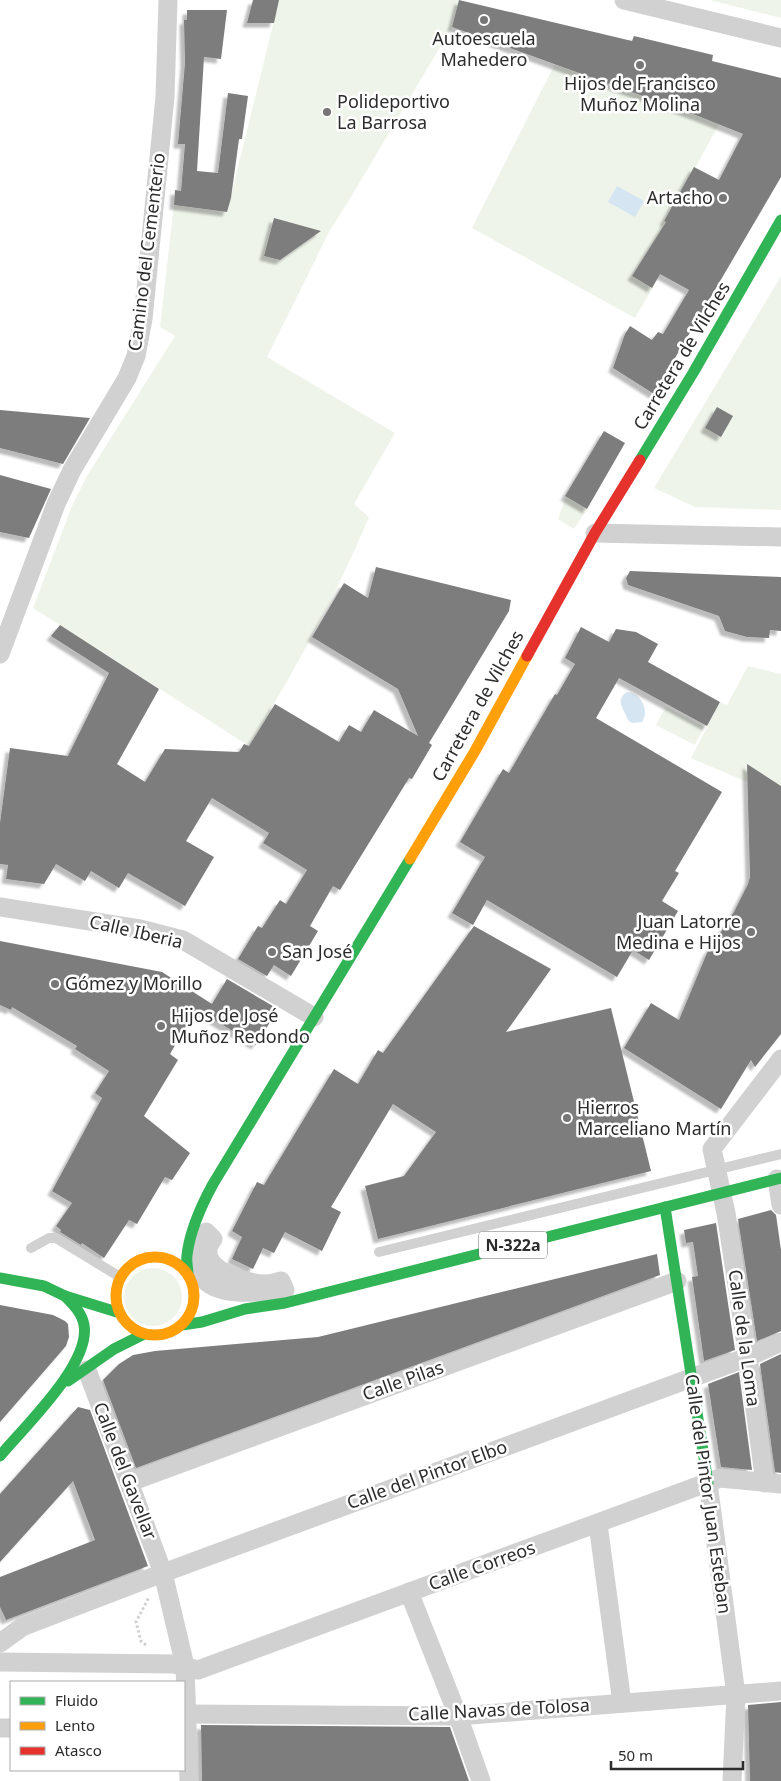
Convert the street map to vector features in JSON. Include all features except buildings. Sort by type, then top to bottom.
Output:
[{"type":"main road","name":"Carretera de Vilches","points":[[182,1228],[201,1206],[474,751],[595,533],[694,373],[781,220]]},
{"type":"main road","name":"N-322a","points":[[144,1334],[154,1336],[164,1334],[182,1325],[202,1322],[244,1309],[285,1303],[779,1178]]},
{"type":"main road","name":"Carretera de Vilches","points":[[190,1280],[187,1255],[201,1206]]},
{"type":"main road","name":"Calle del Pintor Juan Esteban","points":[[665,1207],[708,1483]]},
{"type":"main road","points":[[119,1319],[115,1283],[127,1268],[135,1262],[160,1253],[182,1268],[190,1280],[205,1293],[244,1309]]},
{"type":"main road","points":[[0,1278],[65,1290],[144,1334]]},
{"type":"main road","points":[[182,1325],[193,1307],[194,1294],[190,1280]]},
{"type":"main road","points":[[65,1290],[84,1320],[83,1364]]},
{"type":"main road","points":[[0,1456],[61,1385],[83,1364],[129,1339],[144,1334]]},
{"type":"main road","points":[[83,1364],[94,1344]]},
{"type":"street","name":"Camino del Cementerio","points":[[2,642],[56,504],[72,470],[127,378],[136,356],[143,319],[165,97],[168,0]]},
{"type":"street","points":[[624,0],[781,38]]},
{"type":"street","points":[[595,533],[781,537]]},
{"type":"street","name":"Calle Iberia","points":[[0,907],[140,929],[183,940],[314,1018]]},
{"type":"street","name":"Calle de la Loma","points":[[773,1484],[748,1357],[722,1193],[712,1149],[781,1059]]},
{"type":"street","points":[[779,1178],[781,1205]]},
{"type":"street","points":[[206,1232],[212,1239],[207,1249],[208,1255],[214,1265],[228,1276],[265,1284],[281,1281],[285,1290],[241,1293],[223,1290],[207,1282],[201,1276],[196,1261],[197,1251],[206,1232]]},
{"type":"street","name":"Calle Pilas","points":[[130,1482],[677,1281]]},
{"type":"street","name":"Calle del Pintor Elbo","points":[[28,1644],[163,1573],[748,1357],[781,1342]]},
{"type":"street","name":"Calle del Gavellar","points":[[83,1364],[130,1482],[163,1573],[185,1666],[188,1781]]},
{"type":"street","name":"Calle Correos","points":[[0,1662],[28,1644],[174,1664],[198,1670],[720,1478],[773,1484]]},
{"type":"street","name":"Calle del Pintor Juan Esteban","points":[[708,1483],[736,1695],[732,1781]]},
{"type":"street","points":[[598,1524],[622,1703]]},
{"type":"street","points":[[2,1637],[28,1644],[40,1656],[160,1658],[167,1653],[170,1645],[160,1604],[150,1595],[140,1592],[34,1628],[28,1644]]},
{"type":"street","points":[[409,1592],[458,1716],[481,1781]]},
{"type":"street","name":"Calle Navas de Tolosa","points":[[186,1725],[458,1716],[781,1690]]},
{"type":"lane","points":[[379,1252],[781,1154]]},
{"type":"lane","points":[[31,1248],[49,1238],[56,1238],[115,1283]]},
{"type":"path","points":[[150,1595],[136,1622],[141,1641],[160,1658]]},
{"type":"shaded area","points":[[279,0],[459,0],[452,27],[329,232],[267,357],[395,433],[354,504],[369,517],[343,576],[282,691],[249,746],[33,608],[72,506],[87,476],[175,336],[160,327],[174,205],[227,212]]},
{"type":"shaded area","points":[[710,0],[781,0],[781,18]]},
{"type":"shaded area","points":[[555,64],[719,124],[681,194],[685,233],[635,318],[472,228]]},
{"type":"shaded area","points":[[781,276],[781,510],[695,507],[654,488]]},
{"type":"shaded area","points":[[566,497],[587,509],[574,529],[558,519]]},
{"type":"shaded area","points":[[748,666],[781,674],[781,786],[747,765],[747,782],[691,758],[720,702],[727,705]]},
{"type":"shaded area","points":[[666,707],[704,727],[695,745],[656,725]]},
{"type":"shaded area","points":[[153,1268],[169,1273],[177,1281],[182,1297],[177,1313],[169,1321],[153,1326],[137,1321],[129,1313],[124,1297],[129,1281],[137,1273]]},
{"type":"water","points":[[617,186],[644,201],[635,217],[608,202]]},
{"type":"water","points":[[627,692],[636,695],[643,703],[645,713],[642,722],[632,723],[629,721],[622,708],[621,699]]},
{"type":"traffic: fast","points":[[640,460],[693,373],[781,220]]},
{"type":"traffic: fast","points":[[188,1275],[188,1246],[193,1227],[213,1184],[410,859]]},
{"type":"traffic: fast","points":[[182,1325],[202,1322],[245,1309],[285,1303],[781,1178]]},
{"type":"traffic: fast","points":[[665,1207],[708,1483]]},
{"type":"traffic: fast","points":[[0,1278],[44,1286],[65,1296],[120,1313]]},
{"type":"traffic: fast","points":[[0,1456],[54,1394],[77,1358],[83,1341],[84,1325],[79,1313],[65,1296]]},
{"type":"traffic: fast","points":[[68,1381],[114,1349],[144,1334]]},
{"type":"traffic: slow","points":[[410,859],[475,751],[527,656]]},
{"type":"traffic: slow","points":[[147,1257],[163,1257],[177,1263],[188,1274],[194,1288],[194,1296],[194,1304],[188,1318],[177,1329],[163,1335],[147,1335],[133,1329],[122,1318],[116,1304],[116,1288],[122,1274],[133,1263],[147,1257]]},
{"type":"traffic: jam","points":[[527,656],[595,533],[640,460]]},
{"type":"place","name":"Autoescuela Mahedero","points":[[484,20]]},
{"type":"place","name":"Hijos de Francisco Muñoz Molina","points":[[640,65]]},
{"type":"place","name":"Polideportivo La Barrosa","points":[[327,112]]},
{"type":"place","name":"Artacho","points":[[723,198]]},
{"type":"place","name":"Juan Latorre Medina e Hijos","points":[[751,932]]},
{"type":"place","name":"San José","points":[[272,952]]},
{"type":"place","name":"Gómez y Morillo","points":[[55,984]]},
{"type":"place","name":"Hijos de José Muñoz Redondo","points":[[161,1026]]},
{"type":"place","name":"Hierros Marceliano Martín","points":[[567,1118]]}]
